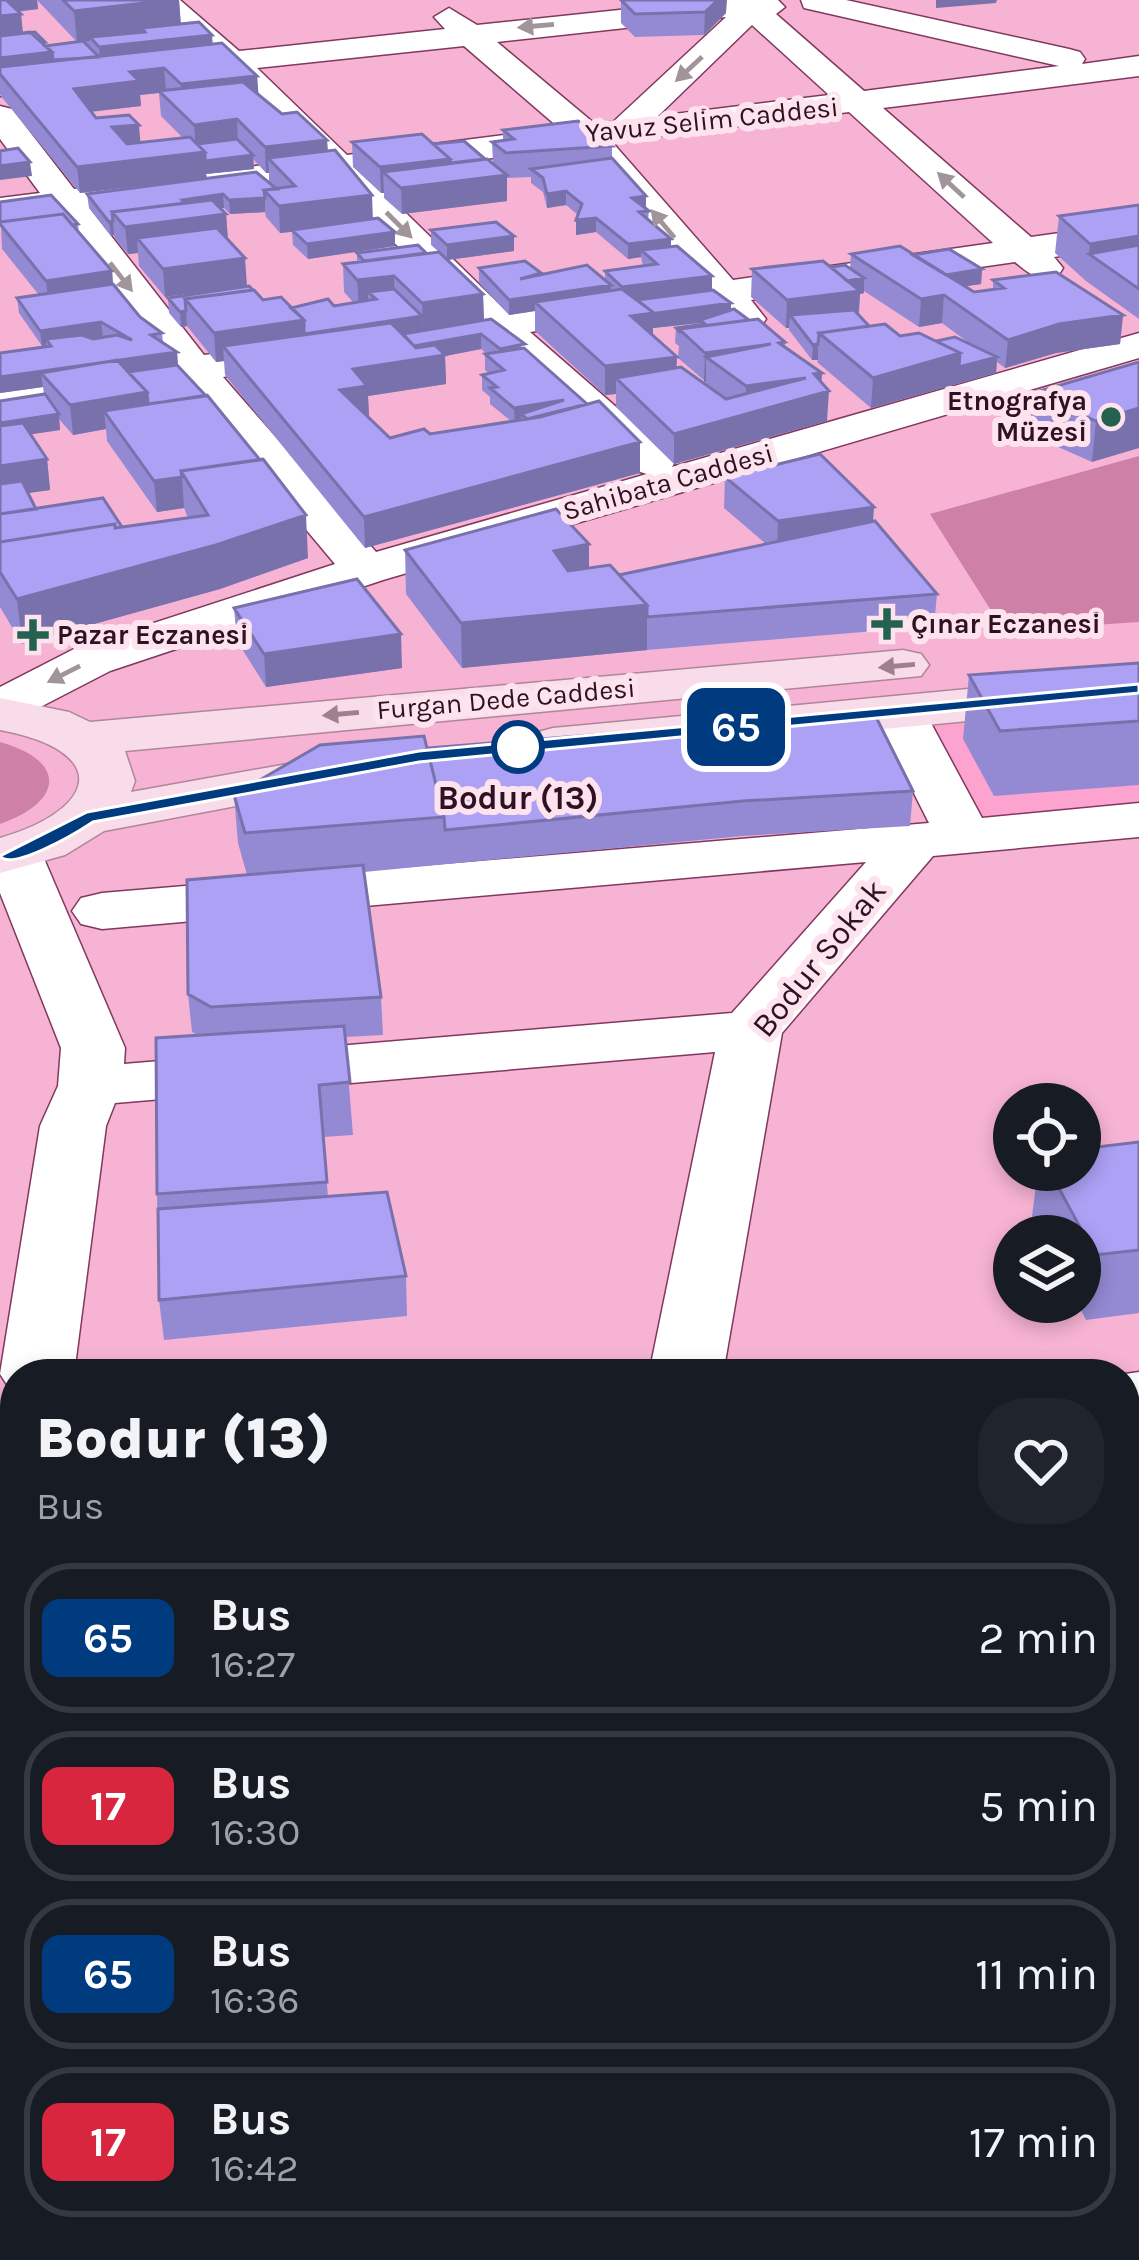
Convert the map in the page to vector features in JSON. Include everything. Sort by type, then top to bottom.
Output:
[{"type":"main road","name":"Furgan Dede Caddesi","points":[[88,739],[1139,645]]},
{"type":"main road","name":"Furgan Dede Caddesi","points":[[6,855],[55,838],[87,818],[386,762],[1139,689]]},
{"type":"main road","points":[[0,710],[62,725],[104,754],[111,771],[106,794],[87,818]]},
{"type":"street","points":[[162,0],[231,60],[498,325],[673,480]]},
{"type":"street","points":[[425,0],[471,32],[586,134],[768,343]]},
{"type":"street","points":[[0,86],[471,32],[818,1],[1078,66]]},
{"type":"street","points":[[739,5],[863,104],[1021,250],[1076,292]]},
{"type":"street","points":[[626,129],[739,5]]},
{"type":"street","points":[[1019,15],[1121,100]]},
{"type":"street","name":"Yavuz Selim Caddesi","points":[[0,209],[626,129],[863,104],[1078,66],[1139,67]]},
{"type":"street","points":[[0,116],[194,370],[366,570]]},
{"type":"street","points":[[0,397],[1139,233]]},
{"type":"street","name":"Sahibata Caddesi","points":[[0,710],[92,660],[366,570],[673,480],[848,414],[1129,333]]},
{"type":"street","points":[[899,712],[940,838]]},
{"type":"street","points":[[102,911],[1139,820]]},
{"type":"street","name":"Bodur Sokak","points":[[689,1359],[751,1030],[940,838]]},
{"type":"street","points":[[6,855],[93,1048],[40,1359]]},
{"type":"street","points":[[81,1106],[751,1030]]},
{"type":"shaded area","points":[[1139,456],[1139,622],[1004,631],[930,514]]},
{"type":"shaded area","points":[[1139,699],[1139,806],[975,821],[932,722]]},
{"type":"shaded area","points":[[0,742],[38,760],[49,782],[36,805],[0,824]]},
{"type":"building","points":[[0,0],[6,0],[21,14],[0,16]]},
{"type":"building","points":[[63,0],[170,0],[74,11]]},
{"type":"building","points":[[621,0],[718,0],[705,12],[635,14]]},
{"type":"building","points":[[199,22],[212,35],[99,47],[90,37],[145,32],[142,28]]},
{"type":"building","points":[[30,32],[52,52],[0,58],[0,36]]},
{"type":"building","points":[[83,41],[99,57],[53,60],[45,46]]},
{"type":"building","points":[[222,43],[257,76],[181,84],[164,68],[130,72],[139,81],[74,89],[96,118],[129,115],[139,125],[112,127],[127,144],[190,137],[205,152],[77,167],[0,74],[0,67]]},
{"type":"building","points":[[243,82],[282,114],[297,112],[327,140],[265,147],[237,119],[194,125],[159,91]]},
{"type":"building","points":[[578,121],[612,146],[506,153],[492,142],[514,139],[503,130]]},
{"type":"building","points":[[422,134],[450,159],[380,167],[352,142]]},
{"type":"building","points":[[237,139],[253,155],[205,161],[205,152],[197,144]]},
{"type":"building","points":[[464,141],[485,159],[450,163],[433,144]]},
{"type":"building","points":[[18,148],[30,162],[0,166],[0,151]]},
{"type":"building","points":[[335,150],[372,195],[279,206],[264,190],[295,186],[268,158]]},
{"type":"building","points":[[612,158],[646,196],[632,198],[649,211],[639,212],[671,239],[628,244],[596,218],[576,220],[582,204],[566,191],[547,194],[543,178],[531,169]]},
{"type":"building","points":[[487,159],[507,175],[401,188],[383,172]]},
{"type":"building","points":[[256,172],[277,189],[264,190],[265,198],[229,200],[223,194],[182,200],[185,203],[112,212],[109,222],[87,194]]},
{"type":"building","points":[[51,195],[78,224],[72,225],[63,214],[0,222],[0,202]]},
{"type":"building","points":[[212,200],[226,214],[125,227],[112,212]]},
{"type":"building","points":[[1139,205],[1139,236],[1090,244],[1059,216]]},
{"type":"building","points":[[63,214],[112,271],[46,281],[0,224]]},
{"type":"building","points":[[378,218],[395,232],[307,244],[292,230]]},
{"type":"building","points":[[496,222],[514,236],[447,245],[431,230]]},
{"type":"building","points":[[217,228],[245,258],[163,269],[137,238]]},
{"type":"building","points":[[418,245],[426,253],[364,261],[357,253]]},
{"type":"building","points":[[1139,245],[1139,289],[1089,254]]},
{"type":"building","points":[[677,246],[712,276],[622,287],[605,271],[657,264],[641,250]]},
{"type":"building","points":[[900,246],[974,292],[1004,288],[993,280],[1056,272],[1123,315],[1059,324],[1008,340],[944,295],[921,299],[851,254]]},
{"type":"building","points":[[949,249],[982,269],[946,275],[913,255]]},
{"type":"building","points":[[439,252],[483,294],[422,303],[394,276],[357,280],[343,264]]},
{"type":"building","points":[[525,261],[541,273],[520,279],[587,265],[611,285],[509,300],[479,268]]},
{"type":"building","points":[[823,261],[860,291],[787,300],[752,269]]},
{"type":"building","points":[[845,265],[864,278],[847,281],[831,267]]},
{"type":"building","points":[[113,284],[140,317],[162,333],[151,335],[177,352],[0,377],[0,353],[51,346],[46,339],[117,335],[132,340],[101,322],[40,331],[17,298]]},
{"type":"building","points":[[249,286],[253,290],[185,299],[186,311],[180,312],[168,298]]},
{"type":"building","points":[[394,289],[422,316],[304,334],[304,320],[291,308],[328,299],[334,306],[376,299],[368,292]]},
{"type":"building","points":[[622,289],[654,313],[631,316],[677,357],[605,366],[535,302]]},
{"type":"building","points":[[254,290],[263,300],[281,297],[304,320],[214,333],[185,299]]},
{"type":"building","points":[[713,290],[731,303],[650,314],[654,313],[637,300]]},
{"type":"building","points":[[734,309],[749,320],[676,328],[705,324],[700,320]]},
{"type":"building","points":[[854,310],[869,326],[819,333],[818,344],[813,345],[790,315]]},
{"type":"building","points":[[491,319],[525,344],[500,349],[481,334],[414,346],[403,334]]},
{"type":"building","points":[[758,319],[785,342],[779,343],[822,373],[814,374],[829,391],[674,434],[616,378],[681,367],[726,399],[806,378],[746,386],[706,357],[771,344],[705,353],[679,329]]},
{"type":"building","points":[[391,323],[416,348],[435,345],[445,355],[353,369],[367,386],[340,390],[390,438],[424,429],[430,434],[540,417],[599,401],[640,442],[364,517],[223,346]]},
{"type":"building","points":[[885,324],[900,336],[919,333],[960,353],[873,378],[819,333]]},
{"type":"building","points":[[955,337],[997,357],[959,367],[960,353],[936,341]]},
{"type":"building","points":[[524,348],[587,404],[527,419],[521,414],[564,400],[514,408],[490,388],[497,387],[482,375],[504,370],[485,354]]},
{"type":"building","points":[[117,360],[147,392],[70,405],[41,373]]},
{"type":"building","points":[[1139,362],[1139,408],[1096,421],[1033,393]]},
{"type":"building","points":[[177,365],[206,396],[148,404],[147,392],[128,372]]},
{"type":"building","points":[[45,394],[59,414],[0,423],[0,401]]},
{"type":"building","points":[[207,395],[260,460],[181,471],[182,477],[154,481],[104,411]]},
{"type":"building","points":[[23,423],[47,459],[0,466],[0,426]]},
{"type":"building","points":[[820,454],[874,507],[778,521],[725,477]]},
{"type":"building","points":[[263,459],[306,515],[216,545],[17,599],[0,572],[0,542],[208,515],[181,471]]},
{"type":"building","points":[[22,481],[36,509],[0,514],[0,484]]},
{"type":"building","points":[[103,498],[122,527],[115,528],[115,524],[0,542],[0,514]]},
{"type":"building","points":[[556,509],[589,544],[554,551],[568,571],[610,565],[647,605],[461,623],[405,550]]},
{"type":"building","points":[[875,521],[937,594],[647,617],[647,605],[619,575]]},
{"type":"building","points":[[357,579],[401,634],[264,654],[234,608]]},
{"type":"building","points":[[1139,663],[1139,721],[1000,731],[969,675]]},
{"type":"building","points":[[875,715],[913,791],[743,801],[445,830],[427,748],[643,731],[645,737],[709,731],[706,726]]},
{"type":"building","points":[[424,736],[444,817],[245,833],[234,795],[320,745]]},
{"type":"building","points":[[363,865],[381,997],[211,1007],[188,994],[187,880]]},
{"type":"building","points":[[344,1026],[350,1082],[319,1085],[327,1182],[157,1194],[156,1038]]},
{"type":"building","points":[[1139,1142],[1139,1250],[1101,1254],[1101,1215],[1073,1215],[1060,1191],[1101,1191],[1101,1147]]},
{"type":"building","points":[[387,1192],[406,1276],[159,1300],[158,1209]]},
{"type":"bus line","name":"65","points":[[0,856],[55,838],[87,818],[419,756],[1139,689]]},
{"type":"place","name":"Etnografya Müzesi","points":[[1111,417]]},
{"type":"place","name":"Çınar Eczanesi","points":[[887,624]]},
{"type":"place","name":"Pazar Eczanesi","points":[[33,635]]},
{"type":"place","name":"Bodur (13)","points":[[518,747]]}]
